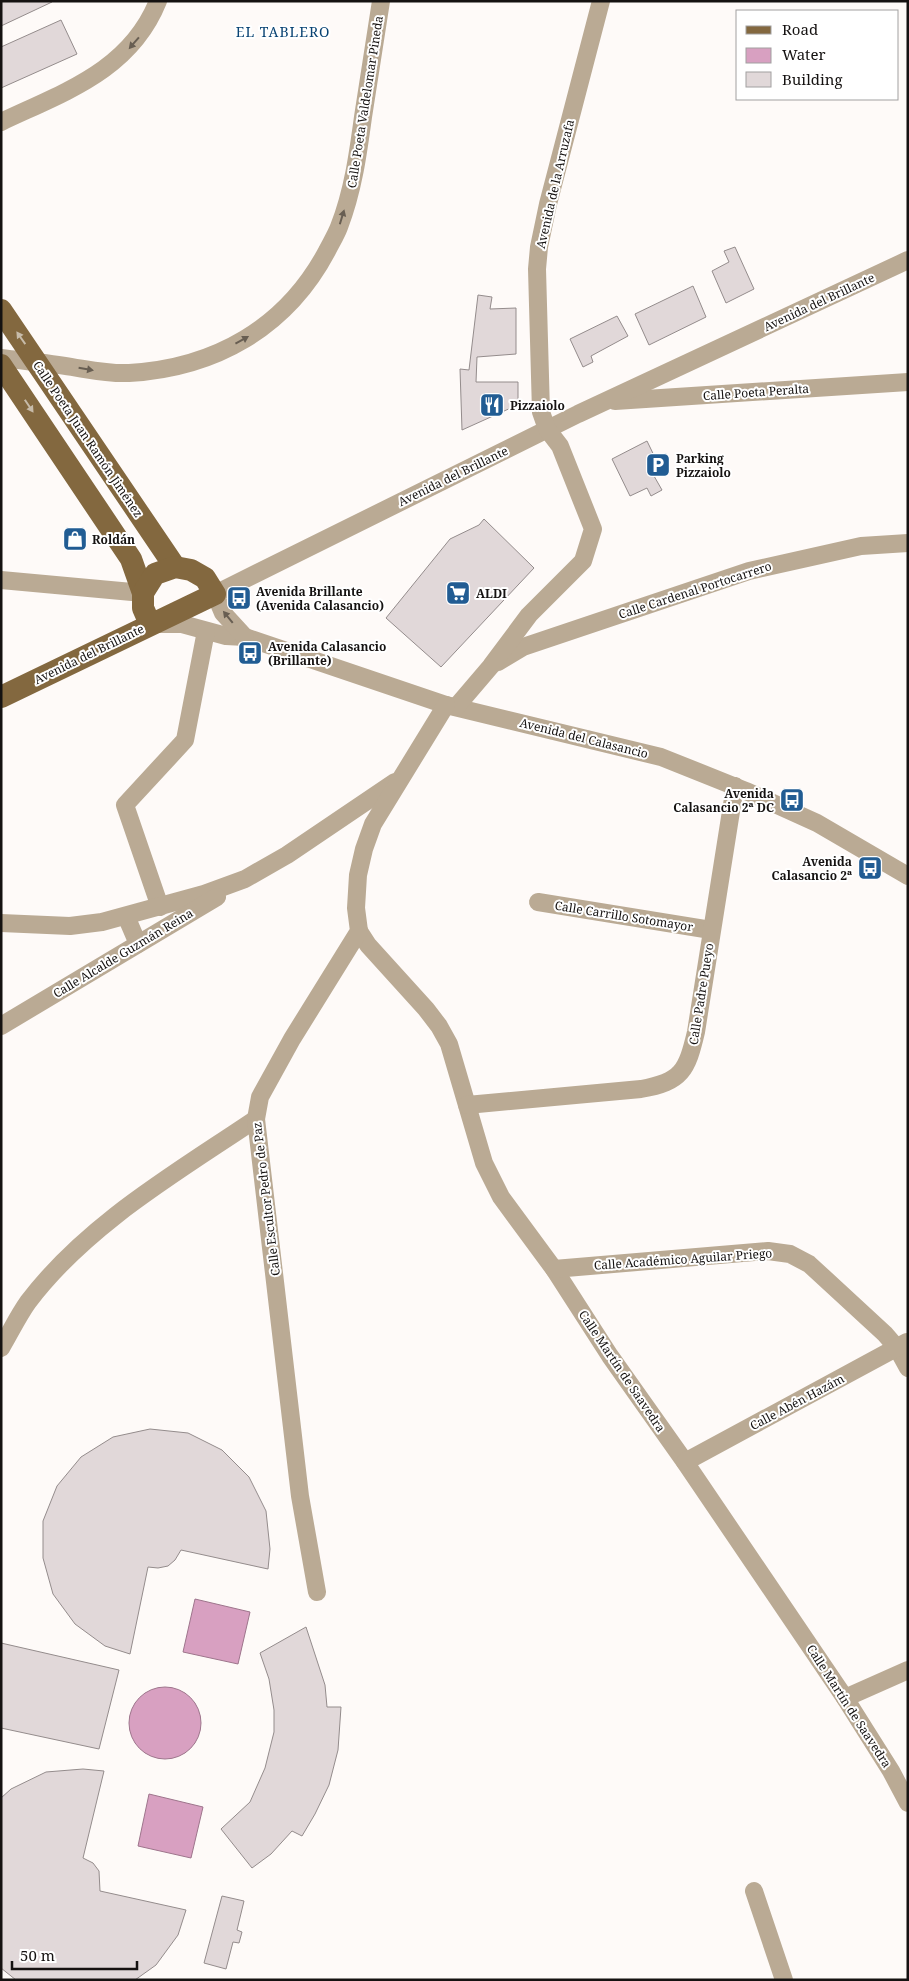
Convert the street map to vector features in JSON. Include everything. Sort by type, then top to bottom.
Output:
[{"type":"main road","name":"Calle Poeta Juan Ramón Jiménez","points":[[1,310],[175,567]]},
{"type":"main road","points":[[1,365],[131,559],[143,593],[143,608],[150,624]]},
{"type":"main road","points":[[143,593],[156,574],[175,567],[191,570],[205,578],[215,594]]},
{"type":"main road","name":"Avenida del Brillante","points":[[1,697],[215,594]]},
{"type":"street","points":[[1,122],[82,83],[110,66],[136,40],[153,15],[158,1]]},
{"type":"street","name":"Calle Poeta Valdelomar Pineda","points":[[1,358],[126,373],[156,370],[188,363],[222,352],[280,316],[301,292],[318,268],[339,228],[354,181],[381,1]]},
{"type":"street","name":"Avenida de la Arruzafa","points":[[548,429],[542,412],[537,269],[539,247],[548,204],[601,1]]},
{"type":"street","name":"Avenida del Brillante","points":[[215,594],[604,402],[908,260]]},
{"type":"street","name":"Calle Poeta Peralta","points":[[604,402],[908,382]]},
{"type":"street","name":"Calle Cardenal Portocarrero","points":[[451,706],[491,666],[529,615],[584,561],[593,529],[560,446],[548,429]]},
{"type":"street","name":"Calle Cardenal Portocarrero","points":[[491,666],[523,647],[749,570],[861,546],[908,542]]},
{"type":"street","points":[[1,580],[143,593]]},
{"type":"street","points":[[215,594],[224,613],[245,637]]},
{"type":"street","name":"Avenida del Calasancio","points":[[150,624],[182,624],[226,636],[245,637],[451,706],[661,757],[734,786],[817,823],[908,876]]},
{"type":"street","points":[[160,906],[125,805],[185,740],[206,630]]},
{"type":"street","points":[[359,932],[356,908],[358,875],[364,849],[373,824],[400,779],[451,706]]},
{"type":"street","points":[[1,923],[70,926],[102,922],[204,894],[245,879],[287,855],[400,779]]},
{"type":"street","name":"Calle Padre Pueyo","points":[[467,1106],[659,1086],[672,1080],[684,1069],[690,1057],[696,1032],[734,786]]},
{"type":"street","name":"Calle Alcalde Guzmán Reina","points":[[1,1026],[245,879]]},
{"type":"street","name":"Calle Carrillo Sotomayor","points":[[538,902],[711,930]]},
{"type":"street","points":[[126,916],[138,944]]},
{"type":"street","name":"Calle Martín de Saavedra","points":[[359,932],[368,945],[439,1026],[449,1044],[484,1163],[501,1197],[554,1269],[610,1356],[685,1462],[845,1698],[899,1770],[908,1803]]},
{"type":"street","name":"Calle Escultor Pedro de Paz","points":[[317,1592],[300,1496],[256,1119],[260,1097],[292,1039],[359,932]]},
{"type":"street","points":[[1,1348],[28,1303],[62,1264],[95,1233],[125,1209],[256,1119]]},
{"type":"street","name":"Calle Académico Aguilar Priego","points":[[554,1269],[768,1251],[790,1254],[809,1264],[885,1334],[902,1345],[908,1368]]},
{"type":"street","name":"Calle Abén Hazám","points":[[685,1462],[902,1345]]},
{"type":"street","points":[[845,1698],[908,1670]]},
{"type":"street","points":[[754,1891],[784,1980]]},
{"type":"water","points":[[195,1599],[250,1612],[238,1664],[183,1652]]},
{"type":"water","points":[[165,1687],[185,1693],[195,1703],[201,1723],[195,1743],[185,1753],[165,1759],[145,1753],[135,1743],[129,1723],[135,1703],[145,1693]]},
{"type":"water","points":[[149,1794],[203,1807],[191,1858],[138,1846]]},
{"type":"building","points":[[1,1],[51,1],[52,2],[1,26]]},
{"type":"building","points":[[61,20],[77,54],[1,88],[1,47]]},
{"type":"building","points":[[735,247],[754,289],[726,303],[712,271],[729,262],[724,251]]},
{"type":"building","points":[[693,286],[706,317],[649,345],[635,314]]},
{"type":"building","points":[[478,295],[492,297],[490,309],[516,308],[516,354],[477,357],[476,382],[518,382],[518,402],[513,407],[462,430],[460,369],[469,370]]},
{"type":"building","points":[[617,316],[628,336],[591,356],[593,362],[583,367],[570,339]]},
{"type":"building","points":[[647,441],[662,472],[654,476],[662,490],[651,496],[647,488],[630,496],[612,459]]},
{"type":"building","name":"ALDI","points":[[484,519],[534,568],[441,667],[386,618],[450,539],[479,525]]},
{"type":"building","points":[[150,1429],[188,1433],[222,1450],[249,1477],[266,1511],[270,1549],[268,1569],[181,1550],[175,1560],[168,1566],[148,1567],[130,1654],[105,1646],[75,1624],[53,1594],[43,1558],[43,1521],[57,1486],[81,1457],[113,1437]]},
{"type":"building","points":[[306,1627],[325,1685],[327,1707],[341,1707],[338,1750],[329,1785],[302,1836],[292,1831],[271,1854],[252,1868],[221,1829],[250,1802],[265,1768],[274,1732],[274,1710],[269,1679],[260,1653]]},
{"type":"building","points":[[1,1643],[119,1670],[99,1749],[1,1728]]},
{"type":"building","points":[[83,1769],[104,1771],[83,1858],[93,1863],[99,1871],[100,1891],[186,1910],[178,1935],[156,1965],[135,1980],[16,1980],[1,1968],[1,1798],[11,1789],[46,1772]]},
{"type":"building","points":[[222,1896],[244,1901],[237,1930],[242,1932],[239,1943],[233,1942],[226,1969],[204,1963]]},
{"type":"place","name":"Pizzaiolo","points":[[492,405]]},
{"type":"place","name":"Parking Pizzaiolo","points":[[658,465]]},
{"type":"place","name":"Roldán","points":[[75,539]]},
{"type":"place","name":"ALDI","points":[[458,593]]},
{"type":"place","name":"Avenida Brillante (Avenida Calasancio)","points":[[239,598]]},
{"type":"place","name":"Avenida Calasancio (Brillante)","points":[[250,653]]},
{"type":"place","name":"Avenida Calasancio 2ª DC","points":[[792,800]]},
{"type":"place","name":"Avenida Calasancio 2ª","points":[[870,868]]},
{"type":"district","name":"EL TABLERO","points":[[283,31]]}]
